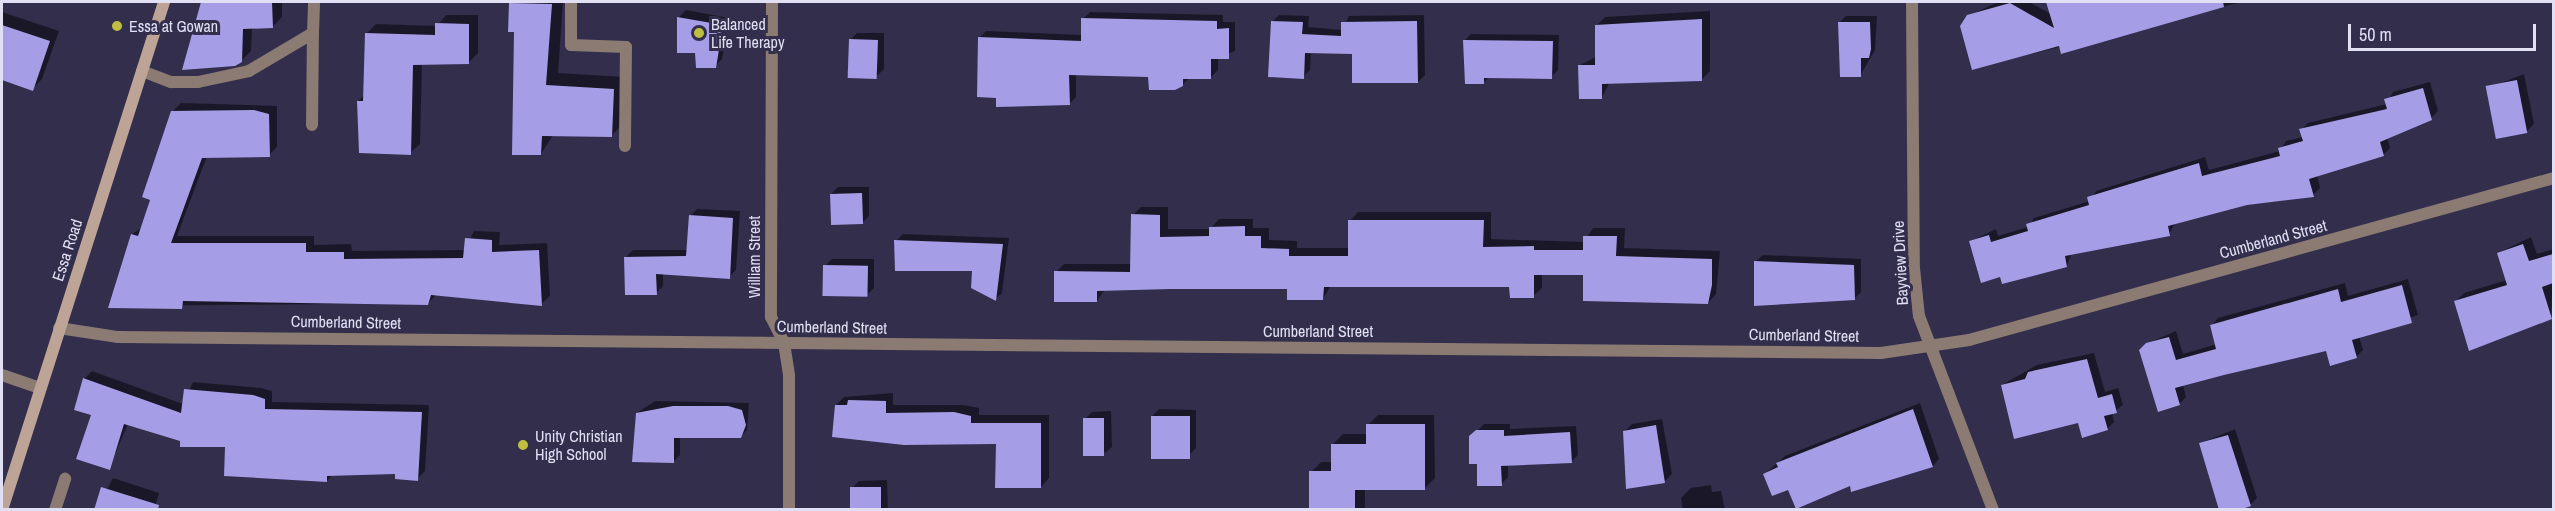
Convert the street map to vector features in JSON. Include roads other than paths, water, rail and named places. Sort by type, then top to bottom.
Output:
[{"type":"main road","name":"Essa Road","points":[[2,510],[164,2]]},
{"type":"street","points":[[312,124],[314,2]]},
{"type":"street","points":[[571,2],[571,45],[626,47],[625,146]]},
{"type":"street","name":"William Street","points":[[772,2],[771,317],[784,343],[789,376],[789,510]]},
{"type":"street","name":"Bayview Drive","points":[[1912,2],[1914,268],[1919,316],[1993,510]]},
{"type":"street","points":[[142,71],[171,82],[221,81],[313,33]]},
{"type":"street","name":"Cumberland Street","points":[[59,328],[118,337],[1881,353],[1932,346],[2553,178]]},
{"type":"street","points":[[2,375],[40,388]]},
{"type":"street","points":[[55,510],[66,479]]},
{"type":"place","name":"Essa at Gowan","points":[[117,26]]},
{"type":"place","name":"Balanced Life Therapy","points":[[699,33]]},
{"type":"place","name":"Unity Christian High School","points":[[523,445]]}]
